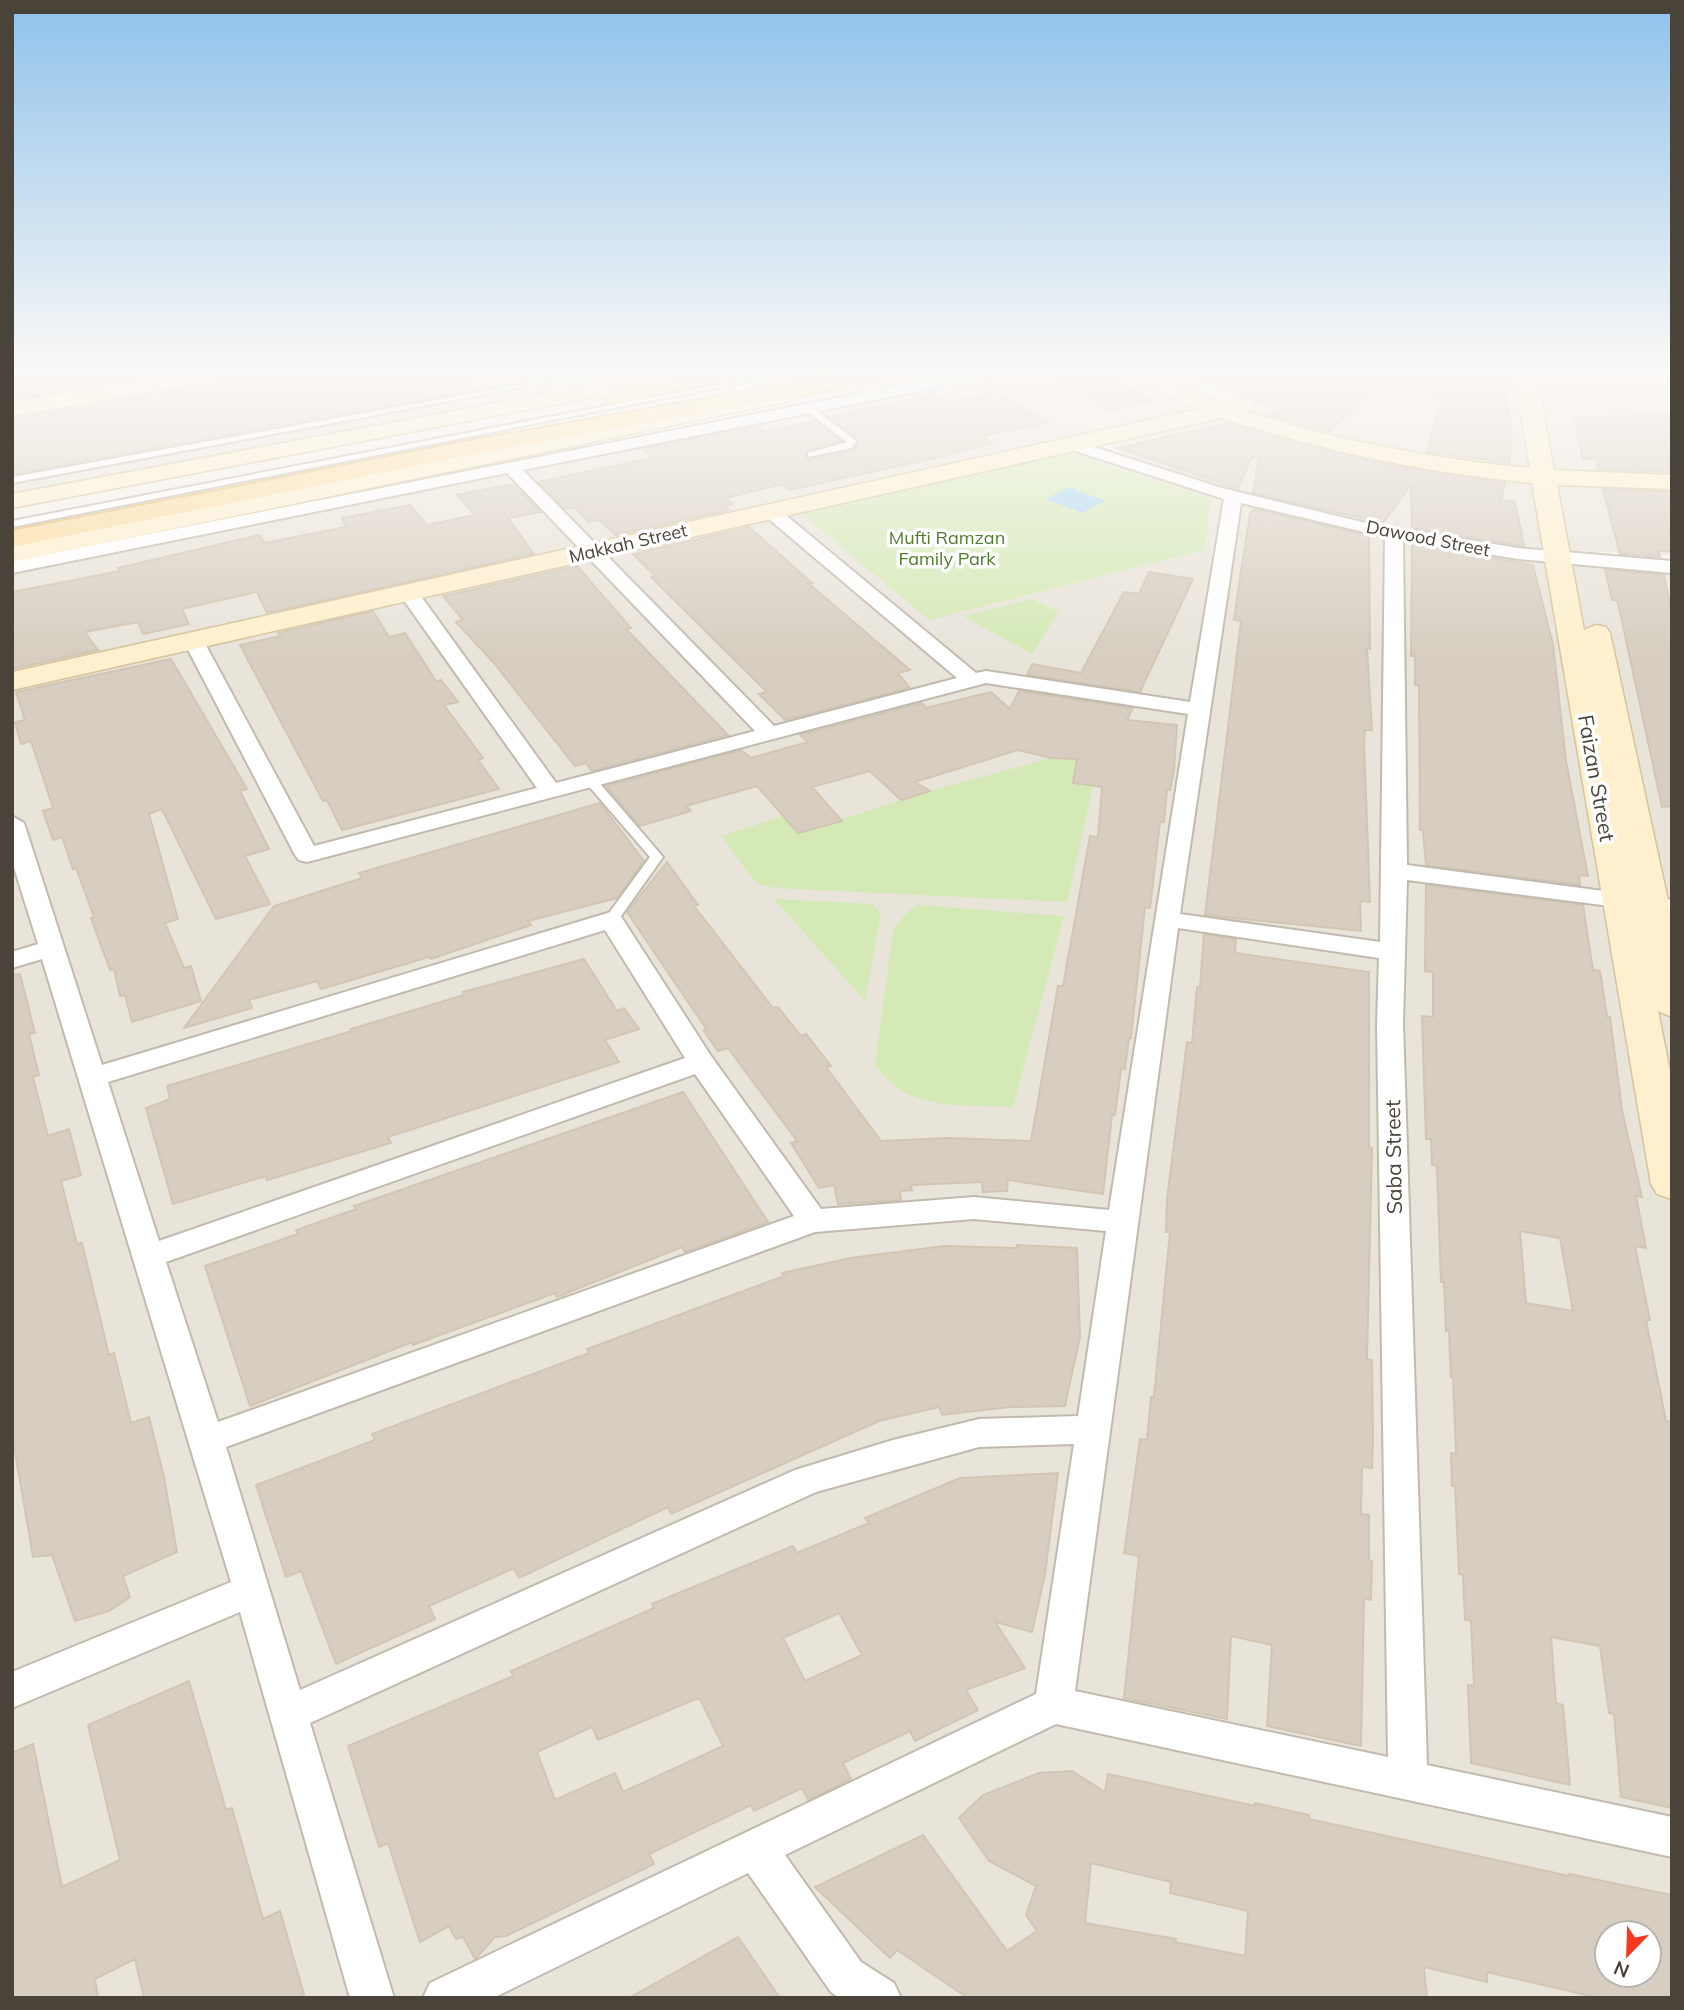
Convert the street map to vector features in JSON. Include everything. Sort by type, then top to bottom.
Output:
[{"type":"main road","points":[[12,515],[257,466]]},
{"type":"main road","points":[[12,539],[300,466]]},
{"type":"street","points":[[12,501],[220,466]]},
{"type":"street","points":[[12,554],[448,466]]},
{"type":"street","points":[[12,567],[528,466]]},
{"type":"street","name":"Makkah Street","points":[[12,681],[971,466]]},
{"type":"street","name":"Dawood Street","points":[[1130,466],[1233,496],[1394,533],[1497,552],[1672,567]]},
{"type":"street","points":[[1508,466],[1672,482]]},
{"type":"street","name":"Faizan Street","points":[[1551,466],[1569,559],[1618,900],[1672,1184]]},
{"type":"street","name":"Faizan Street","points":[[1552,466],[1552,471]]},
{"type":"street","points":[[512,469],[770,734]]},
{"type":"street","points":[[1552,471],[1672,471]]},
{"type":"street","points":[[1054,1705],[1166,919],[1233,496]]},
{"type":"street","points":[[769,511],[972,681]]},
{"type":"street","points":[[134,529],[178,535]]},
{"type":"street","name":"Saba Street","points":[[1394,533],[1395,871],[1390,1024],[1408,1781]]},
{"type":"street","name":"Faizan Street","points":[[1569,559],[1662,905],[1672,1005]]},
{"type":"street","points":[[408,592],[551,792]]},
{"type":"street","points":[[194,640],[307,855],[986,677],[1198,709]]},
{"type":"street","points":[[12,822],[207,1440],[372,1998]]},
{"type":"street","points":[[1395,871],[1662,905]]},
{"type":"street","points":[[93,1077],[611,919],[701,1062],[813,1221]]},
{"type":"street","points":[[1166,919],[1393,952]]},
{"type":"street","points":[[12,960],[52,948]]},
{"type":"street","points":[[150,1256],[701,1062]]},
{"type":"street","points":[[207,1440],[813,1221],[974,1208],[1122,1222]]},
{"type":"street","points":[[289,1714],[807,1480],[893,1454],[979,1433],[1093,1429]]},
{"type":"street","points":[[12,1690],[252,1590]]},
{"type":"street","points":[[445,1998],[1054,1705],[1672,1837]]},
{"type":"street","points":[[756,1849],[846,1977],[878,1998]]},
{"type":"lane","points":[[12,481],[134,466]]},
{"type":"lane","points":[[12,524],[276,466]]},
{"type":"lane","points":[[592,782],[657,857],[611,919]]},
{"type":"shaded area","points":[[12,466],[169,466],[12,495]]},
{"type":"shaded area","points":[[482,466],[1123,466],[1246,505],[1416,544],[1672,567],[1672,1998],[12,1998],[12,556]]},
{"type":"shaded area","points":[[1160,466],[1672,466],[1672,555],[1557,550],[1402,530],[1245,494]]},
{"type":"green space","name":"Mufti Ramzan Family Park","points":[[1012,466],[1108,466],[1211,499],[1205,550],[929,620],[802,514]]},
{"type":"green space","points":[[1031,599],[1059,611],[1032,654],[963,616]]},
{"type":"green space","points":[[1051,758],[1077,759],[1073,783],[1093,786],[1067,902],[775,888],[756,883],[721,836],[783,816],[799,833],[930,791]]},
{"type":"green space","points":[[774,899],[873,904],[881,913],[865,1001]]},
{"type":"green space","points":[[918,905],[1064,916],[1013,1107],[955,1105],[920,1099],[889,1080],[875,1065],[893,931],[907,912]]},
{"type":"water","points":[[1069,487],[1105,501],[1082,513],[1045,499]]},
{"type":"building","points":[[12,466],[57,466],[12,474]]},
{"type":"building","points":[[615,466],[900,466],[790,490],[782,484],[725,498],[733,504],[725,506],[729,510],[616,535],[599,520],[589,522],[574,507],[565,509],[538,482]]},
{"type":"building","points":[[1170,466],[1248,466],[1238,489]]},
{"type":"building","points":[[1258,466],[1399,466],[1505,483],[1501,500],[1515,502],[1524,546],[1412,528],[1411,484],[1383,523],[1253,493]]},
{"type":"building","points":[[1597,466],[1672,466],[1672,472],[1598,469]]},
{"type":"building","points":[[507,485],[516,486],[540,512],[508,518],[534,554],[267,613],[257,592],[182,609],[189,624],[143,634],[138,622],[85,632],[98,650],[12,669],[12,592],[120,571],[118,568],[259,535],[265,543],[346,527],[342,518],[410,505],[427,525],[475,515],[457,495]]},
{"type":"building","points":[[1603,489],[1672,492],[1672,551],[1658,551],[1660,557],[1620,554]]},
{"type":"building","points":[[1254,509],[1369,536],[1370,649],[1367,648],[1372,730],[1365,730],[1364,743],[1370,902],[1360,901],[1361,931],[1205,915],[1241,621],[1234,620],[1250,513]]},
{"type":"building","points":[[749,527],[812,583],[808,583],[910,670],[898,673],[910,688],[785,720],[759,694],[767,692],[651,577],[655,576],[633,554]]},
{"type":"building","points":[[1412,544],[1533,565],[1553,645],[1566,761],[1588,876],[1579,875],[1580,885],[1426,865],[1423,830],[1420,830],[1419,685],[1415,685],[1415,656],[1411,656]]},
{"type":"building","points":[[577,566],[631,628],[626,629],[728,735],[592,771],[586,763],[575,766],[494,663],[456,622],[463,620],[443,596]]},
{"type":"building","points":[[1605,570],[1664,575],[1672,613],[1672,806],[1662,807],[1620,612],[1617,600],[1612,600]]},
{"type":"building","points":[[1149,572],[1193,579],[1140,692],[1027,675],[1032,664],[1081,673],[1124,592],[1139,594]]},
{"type":"building","points":[[373,611],[389,637],[405,633],[436,681],[441,680],[458,702],[444,705],[483,758],[478,760],[499,789],[342,830],[327,800],[323,801],[240,645],[280,636],[278,633]]},
{"type":"building","points":[[171,659],[247,789],[240,791],[269,849],[245,856],[270,904],[216,919],[162,809],[149,814],[178,919],[165,923],[184,968],[191,966],[201,1001],[132,1022],[125,995],[120,996],[114,969],[110,970],[91,918],[94,917],[76,868],[73,869],[62,837],[53,840],[43,811],[53,808],[31,741],[21,744],[15,722],[25,720],[16,692]]},
{"type":"building","points":[[1019,691],[1133,708],[1127,720],[1177,725],[1174,770],[1170,790],[1167,789],[1164,822],[1160,822],[1150,908],[1145,907],[1131,1038],[1125,1069],[1121,1069],[1115,1115],[1112,1115],[1103,1194],[1008,1180],[1007,1191],[983,1192],[982,1182],[911,1185],[912,1190],[900,1191],[901,1200],[838,1204],[834,1185],[819,1188],[791,1143],[797,1141],[728,1048],[718,1051],[704,1031],[707,1030],[627,912],[667,862],[698,905],[694,906],[773,1008],[778,1007],[801,1036],[806,1034],[831,1066],[826,1067],[881,1141],[947,1138],[1031,1141],[1058,986],[1063,986],[1090,836],[1098,837],[1102,787],[1073,783],[1077,759],[1051,758],[1018,750],[915,782],[930,791],[901,800],[870,771],[812,787],[842,821],[798,833],[757,786],[686,806],[691,811],[640,826],[606,786],[741,750],[751,758],[808,742],[800,735],[922,703],[926,708],[991,692],[1010,709]]},
{"type":"building","points":[[600,803],[644,861],[617,898],[528,921],[531,925],[431,959],[429,957],[321,989],[317,981],[249,1000],[252,1008],[184,1028],[274,906],[362,878],[359,873]]},
{"type":"building","points":[[1426,885],[1583,905],[1593,970],[1600,971],[1607,1017],[1610,1017],[1622,1110],[1642,1197],[1636,1196],[1646,1248],[1635,1246],[1666,1421],[1672,1422],[1672,1808],[1621,1797],[1614,1714],[1609,1713],[1600,1646],[1551,1637],[1556,1703],[1563,1705],[1570,1785],[1471,1763],[1468,1685],[1474,1686],[1471,1621],[1465,1620],[1463,1575],[1459,1574],[1455,1486],[1452,1486],[1451,1453],[1456,1454],[1453,1378],[1449,1331],[1446,1331],[1444,1282],[1441,1282],[1437,1166],[1432,1165],[1431,1139],[1426,1139],[1422,1016],[1433,1017],[1433,972],[1425,971]],"holes":[[[1520,1231],[1560,1238],[1573,1311],[1526,1303]]]},
{"type":"building","points":[[1204,934],[1236,939],[1235,953],[1369,972],[1369,1147],[1372,1148],[1367,1359],[1372,1360],[1373,1440],[1372,1468],[1362,1467],[1361,1514],[1369,1515],[1369,1560],[1372,1561],[1371,1600],[1364,1598],[1361,1746],[1267,1726],[1272,1645],[1231,1636],[1227,1719],[1124,1698],[1139,1556],[1124,1553],[1140,1439],[1147,1440],[1151,1397],[1154,1397],[1170,1232],[1166,1232],[1167,1199],[1187,1042],[1192,1043],[1197,987],[1200,988]]},
{"type":"building","points":[[584,959],[617,1011],[624,1008],[639,1029],[605,1040],[619,1062],[388,1137],[391,1143],[267,1180],[266,1176],[173,1204],[146,1108],[170,1099],[167,1086],[352,1031],[351,1029],[464,995],[463,992]]},
{"type":"building","points":[[20,974],[35,1033],[29,1034],[39,1075],[33,1077],[48,1136],[69,1129],[81,1175],[61,1181],[77,1244],[82,1243],[109,1355],[114,1353],[131,1423],[149,1417],[164,1477],[177,1552],[123,1576],[130,1597],[109,1611],[75,1621],[52,1555],[33,1557],[12,1434],[12,975]]},
{"type":"building","points":[[683,1092],[768,1222],[685,1252],[682,1247],[557,1297],[555,1293],[413,1345],[412,1342],[250,1406],[205,1266],[298,1234],[296,1230],[356,1209],[354,1206]]},
{"type":"building","points":[[1017,1245],[1077,1248],[1080,1337],[1065,1406],[1010,1407],[942,1415],[939,1407],[879,1421],[671,1514],[668,1507],[519,1578],[514,1568],[429,1606],[435,1619],[336,1664],[301,1571],[286,1577],[256,1485],[375,1440],[372,1434],[589,1353],[587,1349],[784,1276],[782,1273],[851,1258],[944,1246],[1017,1248]]},
{"type":"building","points":[[1058,1473],[1045,1574],[1032,1632],[995,1622],[1025,1668],[966,1690],[978,1710],[915,1741],[910,1731],[843,1763],[851,1779],[808,1800],[802,1788],[754,1811],[751,1805],[649,1854],[654,1864],[506,1936],[495,1937],[475,1959],[463,1937],[456,1939],[449,1926],[420,1942],[388,1843],[379,1847],[348,1746],[513,1676],[511,1671],[654,1608],[652,1604],[793,1546],[797,1553],[869,1523],[865,1518],[960,1478]],"holes":[[[839,1613],[862,1655],[805,1681],[783,1638]],[[700,1699],[723,1746],[623,1792],[615,1773],[555,1800],[537,1752],[592,1727],[598,1740]]]},
{"type":"building","points":[[189,1681],[226,1810],[232,1808],[263,1919],[280,1911],[305,1998],[144,1998],[135,1959],[95,1979],[98,1998],[12,1998],[12,1753],[33,1744],[62,1887],[120,1860],[88,1725]]},
{"type":"building","points":[[1072,1771],[1105,1792],[1108,1774],[1255,1806],[1255,1803],[1309,1815],[1309,1819],[1569,1876],[1672,1895],[1672,1998],[1599,1998],[1487,1972],[1487,1982],[1424,1967],[1427,1998],[968,1998],[897,1950],[890,1958],[815,1887],[923,1835],[1007,1951],[1037,1931],[1026,1915],[1036,1886],[989,1861],[959,1818],[983,1795],[1039,1773]],"holes":[[[1091,1863],[1171,1882],[1170,1893],[1248,1911],[1245,1956],[1175,1942],[1176,1939],[1085,1923]]]},
{"type":"building","points":[[738,1937],[780,1998],[629,1998]]}]
